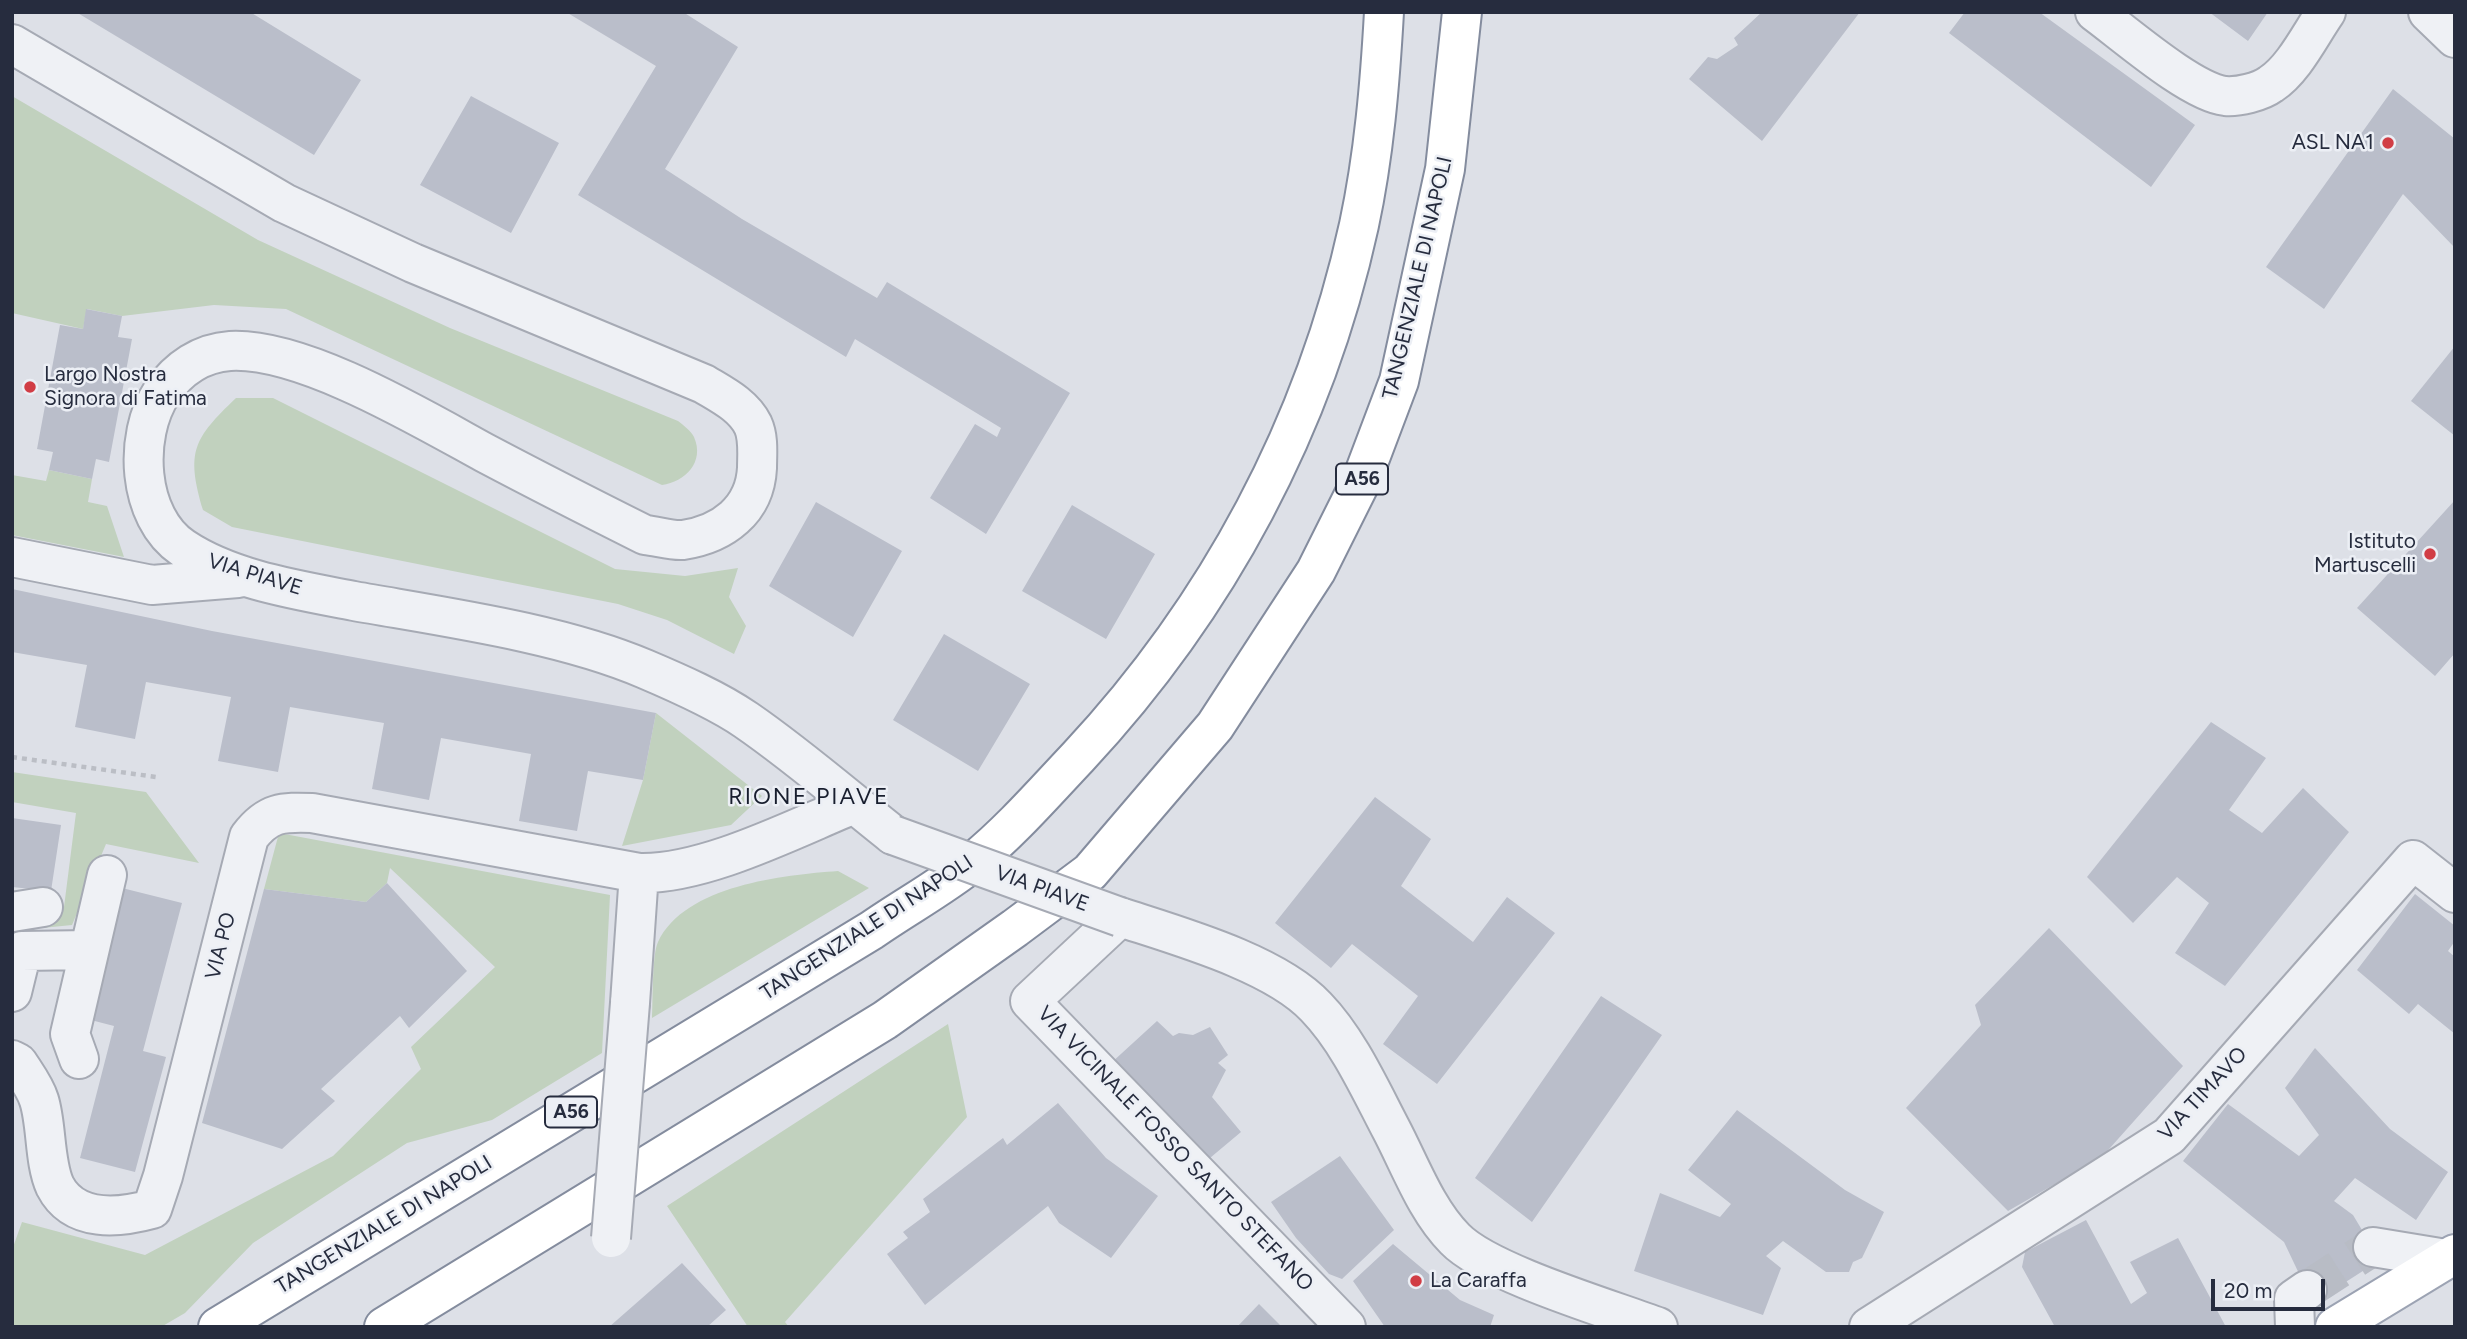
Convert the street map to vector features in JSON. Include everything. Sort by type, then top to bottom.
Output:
[{"type":"main road","name":"TANGENZIALE DI NAPOLI","points":[[218,1327],[873,930],[971,863],[1104,729],[1197,610],[1243,536],[1284,456],[1317,372],[1359,224],[1371,153],[1384,12]]},
{"type":"main road","name":"TANGENZIALE DI NAPOLI","points":[[384,1327],[885,1020],[1014,928],[1090,872],[1214,726],[1317,571],[1362,479],[1399,381],[1445,169],[1462,12]]},
{"type":"main road","points":[[2335,1327],[2450,1256]]},
{"type":"street","points":[[2095,12],[2196,85],[2225,96],[2248,94],[2270,85],[2282,75],[2326,12]]},
{"type":"street","points":[[2428,12],[2455,38]]},
{"type":"street","name":"VIA PIAVE","points":[[12,44],[284,203],[412,263],[704,384],[737,404],[753,426],[758,448],[754,490],[746,506],[731,522],[681,540],[645,534],[382,398],[294,361],[252,352],[209,354],[189,364],[170,380],[157,400],[147,441],[144,489],[159,527],[179,545],[205,562],[292,589],[556,641],[644,668],[744,718],[893,835],[1226,955],[1273,976],[1317,1008],[1360,1074],[1414,1175],[1455,1239],[1487,1260],[1658,1327]]},
{"type":"street","points":[[12,557],[152,585],[253,576]]},
{"type":"street","name":"VIA PO","points":[[12,1060],[18,1062],[39,1099],[55,1186],[78,1209],[103,1216],[126,1216],[152,1209],[163,1176],[249,837],[260,822],[283,812],[312,813],[639,873],[665,874],[854,804]]},
{"type":"street","name":"VIA TIMAVO","points":[[1869,1327],[2169,1136],[2413,860],[2455,893]]},
{"type":"street","points":[[611,1238],[639,873]]},
{"type":"street","points":[[79,1059],[70,1034],[107,876]]},
{"type":"street","name":"VIA VICINALE FOSSO SANTO STEFANO","points":[[1120,917],[1030,1002],[1346,1327]]},
{"type":"street","points":[[12,992],[22,951],[89,950]]},
{"type":"street","points":[[2373,1247],[2450,1256]]},
{"type":"street","points":[[2295,1327],[2294,1299],[2307,1290]]},
{"type":"path","points":[[12,757],[156,777]]},
{"type":"green space","points":[[12,96],[258,240],[450,328],[678,421],[694,437],[697,446],[695,462],[678,480],[662,485],[286,309],[214,305],[122,316],[87,309],[83,329],[12,313]]},
{"type":"green space","points":[[236,398],[273,398],[615,569],[685,576],[738,568],[729,597],[746,626],[734,654],[667,620],[618,604],[232,527],[203,510],[195,474],[195,460],[202,436]]},
{"type":"green space","points":[[49,470],[92,479],[88,502],[107,506],[124,557],[12,535],[12,475],[46,481]]},
{"type":"green space","points":[[656,713],[762,796],[731,825],[622,846],[643,780]]},
{"type":"green space","points":[[12,772],[146,792],[199,863],[106,844],[72,925],[42,928],[64,907],[76,813],[12,802]]},
{"type":"green space","points":[[279,833],[610,895],[602,1053],[492,1120],[407,1143],[253,1243],[185,1313],[161,1327],[12,1327],[12,1250],[22,1222],[145,1255],[333,1156],[421,1069],[411,1047],[495,967],[390,868],[387,883],[366,902],[264,889]]},
{"type":"green space","points":[[838,871],[869,888],[652,1018],[658,942],[671,923],[690,907],[713,896],[764,880]]},
{"type":"green space","points":[[948,1024],[967,1117],[785,1322],[789,1327],[748,1327],[667,1206]]},
{"type":"building","points":[[76,12],[250,12],[361,80],[314,155]]},
{"type":"building","points":[[566,12],[683,12],[738,47],[665,169],[742,219],[877,298],[887,282],[1070,393],[986,534],[930,498],[975,424],[997,437],[1001,428],[855,339],[846,357],[578,195],[656,66]]},
{"type":"building","points":[[1762,12],[1860,12],[1762,141],[1689,79],[1708,57],[1717,59],[1738,45],[1734,38]]},
{"type":"building","points":[[1965,12],[2039,12],[2195,125],[2151,187],[1949,33]]},
{"type":"building","points":[[2209,12],[2268,12],[2248,41]]},
{"type":"building","points":[[2393,89],[2455,139],[2455,248],[2403,194],[2324,309],[2266,267]]},
{"type":"building","points":[[471,96],[559,143],[511,233],[420,185]]},
{"type":"building","points":[[86,309],[122,316],[118,337],[132,339],[109,462],[96,459],[92,479],[49,470],[53,452],[37,449],[60,325],[83,329]]},
{"type":"building","points":[[2455,346],[2455,436],[2411,401]]},
{"type":"building","name":"Istituto Martuscelli","points":[[2455,500],[2455,653],[2435,676],[2357,608]]},
{"type":"building","points":[[816,502],[902,551],[853,637],[769,586]]},
{"type":"building","points":[[1072,505],[1155,554],[1106,639],[1022,591]]},
{"type":"building","points":[[12,589],[212,631],[656,713],[643,780],[588,771],[577,831],[519,821],[531,754],[441,738],[429,800],[372,789],[384,723],[290,707],[278,772],[218,761],[231,697],[146,682],[135,739],[75,727],[87,665],[12,652]]},
{"type":"building","points":[[944,634],[1030,684],[978,771],[893,720]]},
{"type":"building","points":[[2211,722],[2266,758],[2229,810],[2262,833],[2303,788],[2349,832],[2225,986],[2175,953],[2209,903],[2177,877],[2133,923],[2087,877]]},
{"type":"building","points":[[1375,797],[1431,839],[1401,886],[1473,942],[1507,897],[1555,933],[1437,1084],[1383,1044],[1418,996],[1352,944],[1331,968],[1275,923]]},
{"type":"building","points":[[12,818],[61,825],[51,891],[12,887]]},
{"type":"building","points":[[387,883],[467,971],[409,1028],[400,1016],[321,1089],[335,1101],[282,1149],[202,1123],[264,889],[366,902]]},
{"type":"building","points":[[122,888],[182,903],[143,1051],[166,1057],[135,1172],[80,1158],[114,1026],[87,1019]]},
{"type":"building","points":[[2415,894],[2455,926],[2455,941],[2448,951],[2455,957],[2455,1034],[2418,1004],[2409,1014],[2357,970]]},
{"type":"building","points":[[2049,928],[2183,1066],[2102,1157],[2008,1211],[1906,1108],[1981,1025],[1975,1005]]},
{"type":"building","points":[[1601,996],[1662,1035],[1532,1222],[1475,1178]]},
{"type":"building","points":[[1157,1021],[1173,1036],[1179,1033],[1193,1035],[1210,1027],[1228,1055],[1218,1063],[1226,1070],[1212,1097],[1241,1132],[1204,1163],[1110,1064]]},
{"type":"building","points":[[2315,1048],[2390,1129],[2448,1172],[2416,1220],[2355,1178],[2334,1201],[2353,1215],[2380,1260],[2313,1303],[2284,1242],[2183,1161],[2228,1104],[2299,1156],[2319,1135],[2285,1088]]},
{"type":"building","points":[[1058,1103],[1106,1158],[1158,1196],[1111,1258],[1059,1223],[1048,1206],[925,1305],[887,1254],[908,1238],[903,1232],[930,1212],[923,1199],[1003,1138],[1007,1145]]},
{"type":"building","points":[[1737,1110],[1845,1190],[1884,1212],[1862,1258],[1853,1262],[1849,1272],[1826,1272],[1783,1241],[1766,1256],[1781,1268],[1763,1315],[1634,1271],[1660,1193],[1720,1217],[1731,1204],[1688,1170]]},
{"type":"building","points":[[1340,1156],[1394,1230],[1342,1279],[1329,1274],[1296,1238],[1271,1202]]},
{"type":"building","points":[[2086,1220],[2131,1304],[2147,1293],[2130,1262],[2178,1238],[2226,1327],[2055,1327],[2022,1267],[2025,1252]]},
{"type":"building","points":[[1393,1244],[1460,1300],[1494,1315],[1490,1327],[1385,1327],[1353,1281]]},
{"type":"building","points":[[682,1263],[726,1310],[707,1327],[609,1327]]},
{"type":"building","points":[[1259,1304],[1282,1327],[1237,1327]]},
{"type":"tunnel","points":[[2307,1290],[2373,1247]]},
{"type":"place","name":"ASL NA1","points":[[2388,143]]},
{"type":"place","name":"Largo Nostra Signora di Fatima","points":[[30,387]]},
{"type":"place","name":"Istituto Martuscelli","points":[[2430,554]]},
{"type":"place","name":"La Caraffa","points":[[1416,1281]]},
{"type":"district","name":"RIONE PIAVE","points":[[809,797]]}]
